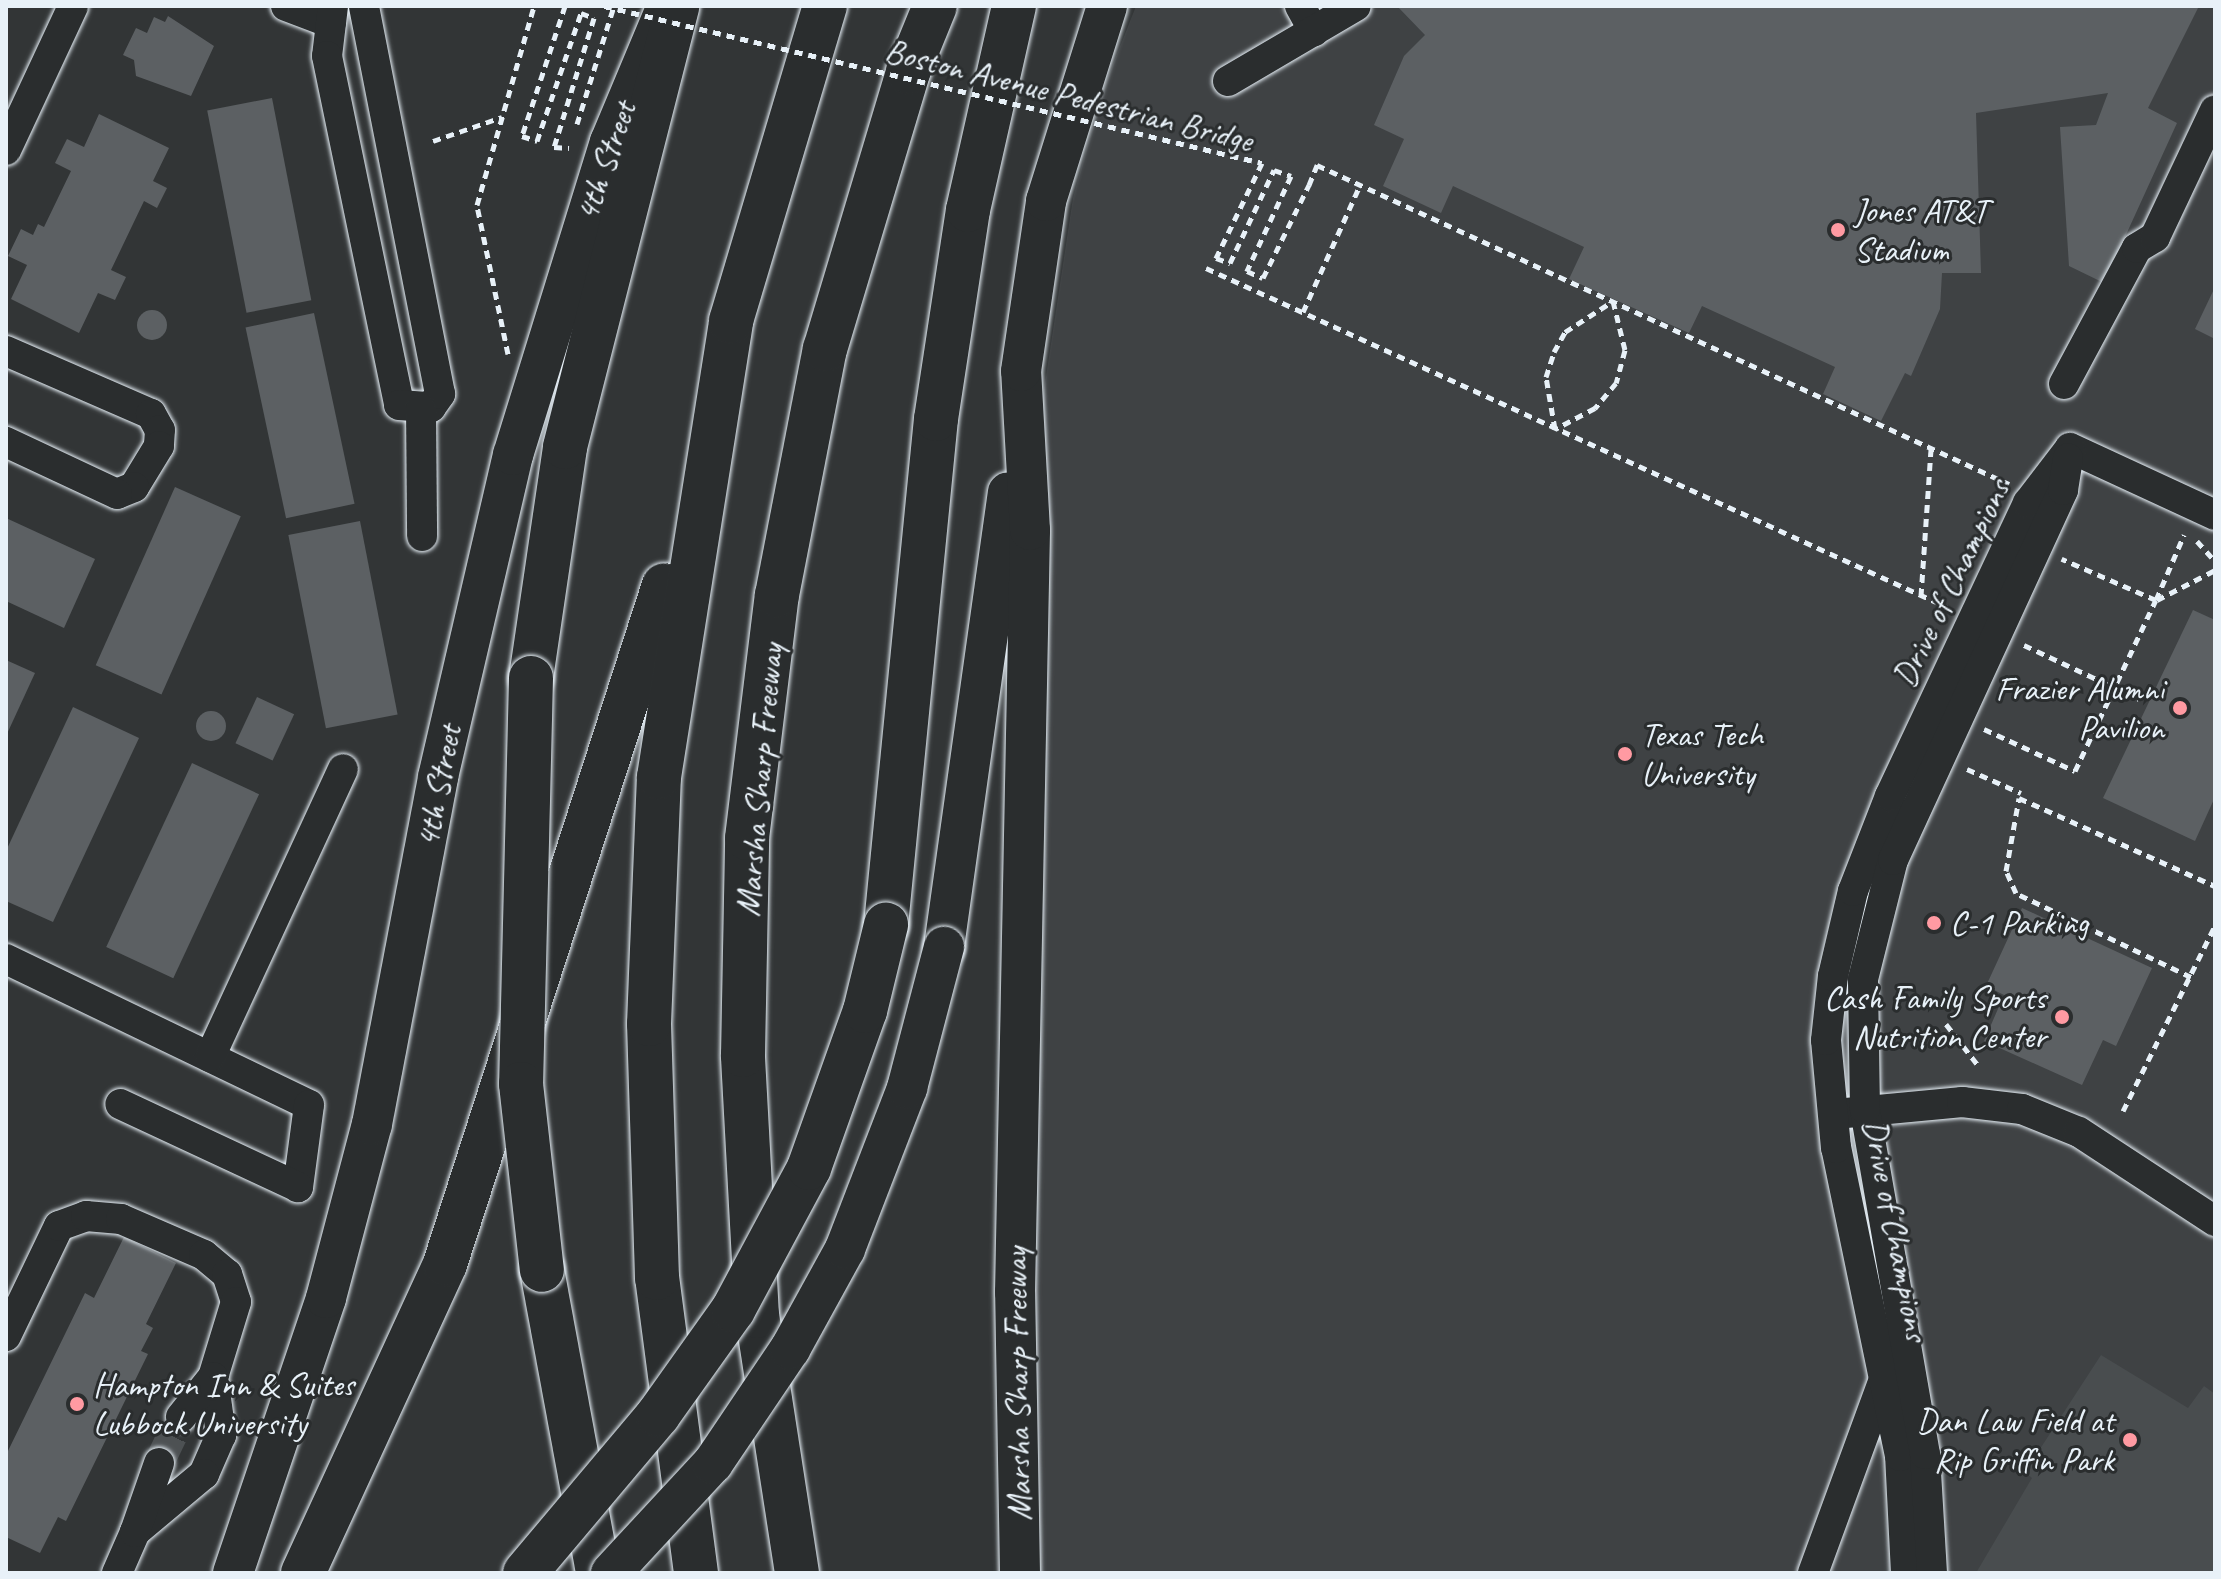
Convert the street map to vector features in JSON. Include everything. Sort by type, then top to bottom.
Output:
[{"type":"highway","points":[[600,1566],[542,1270],[521,1084],[531,678],[565,447],[677,6]]},
{"type":"highway","points":[[303,1573],[445,1264],[655,622],[731,321],[825,6]]},
{"type":"highway","name":"Marsha Sharp Freeway","points":[[797,1573],[757,1316],[743,1055],[747,838],[777,595],[825,349],[908,72],[935,6]]},
{"type":"highway","points":[[525,1573],[658,1415],[733,1310],[809,1168],[865,1011],[886,925],[936,419],[968,210],[1014,6]]},
{"type":"highway","points":[[696,1573],[657,1278],[649,1024],[659,777],[731,321]]},
{"type":"main road","name":"4th Street","points":[[233,1573],[326,1298],[372,1124],[438,777],[513,455],[610,142],[667,6]]},
{"type":"main road","name":"Marsha Sharp Freeway","points":[[1020,1573],[1015,1292],[1030,530],[1021,371],[1046,201],[1107,6]]},
{"type":"main road","points":[[600,1566],[713,1463],[790,1349],[845,1249],[907,1088],[944,947],[988,664],[1021,371]]},
{"type":"street","points":[[6,150],[73,6]]},
{"type":"street","points":[[286,6],[332,15],[327,56],[399,405],[421,409],[440,394],[364,6]]},
{"type":"street","points":[[1228,81],[1307,18],[1356,6]]},
{"type":"street","points":[[327,56],[372,52]]},
{"type":"street","points":[[2064,384],[2137,248],[2155,237],[2215,110]]},
{"type":"street","points":[[6,351],[151,414],[160,430],[159,446],[134,487],[117,494],[6,442]]},
{"type":"street","points":[[421,409],[422,536]]},
{"type":"street","points":[[2070,448],[2215,515]]},
{"type":"street","name":"Drive of Champions","points":[[1932,1573],[1925,1454],[1865,1109],[1863,979],[1878,905],[2063,490],[2070,448]]},
{"type":"street","name":"Drive of Champions","points":[[1906,1573],[1900,1456],[1886,1372],[1833,1116],[1826,1040],[1833,976],[1866,854],[2028,503],[2070,448]]},
{"type":"street","points":[[210,1057],[343,769]]},
{"type":"street","points":[[6,959],[309,1105],[298,1187],[120,1104]]},
{"type":"street","points":[[1833,1116],[1865,1109],[1993,1103],[2050,1117],[2215,1221]]},
{"type":"street","points":[[6,1336],[59,1226],[86,1216],[121,1219],[204,1255],[227,1274],[236,1302],[213,1377],[181,1417]]},
{"type":"street","points":[[1813,1573],[1886,1372]]},
{"type":"street","points":[[135,1532],[204,1474],[221,1435],[213,1377]]},
{"type":"street","points":[[117,1573],[159,1463]]},
{"type":"path","points":[[565,6],[522,136],[537,141],[581,13],[594,18],[554,147],[568,152],[614,6]]},
{"type":"path","name":"Boston Avenue Pedestrian Bridge","points":[[604,6],[1262,163],[1216,258],[1230,263],[1274,170],[1291,176],[1247,271],[1263,278],[1317,165],[1360,185]]},
{"type":"path","points":[[433,141],[502,117]]},
{"type":"path","points":[[1303,312],[1360,185],[2009,484],[2003,498]]},
{"type":"path","points":[[1206,268],[1954,611],[1960,596]]},
{"type":"path","points":[[1555,429],[1546,377],[1554,352],[1565,332],[1613,301]]},
{"type":"path","points":[[1555,429],[1595,408],[1616,383],[1625,350],[1613,301]]},
{"type":"path","points":[[1921,596],[1931,448]]},
{"type":"path","points":[[1980,727],[2075,771],[2184,535]]},
{"type":"path","points":[[2059,558],[2156,600]]},
{"type":"path","points":[[2156,600],[2215,570]]},
{"type":"path","points":[[2019,643],[2139,699]]},
{"type":"path","points":[[1962,767],[2215,886]]},
{"type":"path","points":[[2021,793],[2008,830],[2006,871],[2016,893],[2191,977]]},
{"type":"path","points":[[2123,1111],[2215,926]]},
{"type":"path","points":[[1946,1024],[1977,1064]]},
{"type":"shaded area","name":"Texas Tech University","points":[[1136,6],[2215,6],[2215,1573],[1024,1573],[1036,1433],[1037,436],[1073,198],[1101,95]]},
{"type":"shaded area","name":"Dan Law Field at Rip Griffin Park","points":[[2101,1355],[2188,1408],[2204,1386],[2215,1394],[2215,1573],[1976,1573],[2032,1478],[2025,1472]]},
{"type":"building","name":"Jones AT&T Stadium","points":[[1397,6],[2199,6],[2148,108],[2177,123],[2104,283],[2069,266],[2060,127],[2096,125],[2108,93],[1976,113],[1981,273],[1942,273],[1940,309],[1911,376],[1905,373],[1881,421],[1823,394],[1835,367],[1702,306],[1689,333],[1569,279],[1584,247],[1453,186],[1441,213],[1383,186],[1404,139],[1374,125],[1404,56],[1425,35]]},
{"type":"building","points":[[168,16],[214,46],[191,96],[136,76],[134,60],[123,55],[136,28],[147,33],[154,17],[165,22]]},
{"type":"building","points":[[272,98],[311,300],[247,313],[207,111]]},
{"type":"building","points":[[99,114],[169,148],[153,181],[167,188],[157,208],[144,201],[111,270],[126,277],[115,300],[98,293],[79,333],[11,299],[27,265],[8,256],[21,229],[33,235],[38,224],[44,227],[71,171],[55,163],[67,139],[84,147]]},
{"type":"building","points":[[2215,287],[2215,339],[2195,329]]},
{"type":"building","points":[[152,310],[163,314],[167,325],[163,336],[152,340],[141,336],[137,325],[141,314]]},
{"type":"building","points":[[314,313],[355,504],[286,518],[246,328]]},
{"type":"building","points":[[175,487],[241,516],[161,694],[96,665]]},
{"type":"building","points":[[6,518],[95,559],[64,628],[6,601]]},
{"type":"building","points":[[360,521],[398,714],[326,728],[288,535]]},
{"type":"building","name":"Frazier Alumni Pavilion","points":[[2193,610],[2215,620],[2215,797],[2195,841],[2103,798]]},
{"type":"building","points":[[6,660],[35,673],[6,736]]},
{"type":"building","points":[[257,697],[294,714],[273,761],[235,743]]},
{"type":"building","points":[[73,707],[139,738],[53,922],[6,901],[6,851]]},
{"type":"building","points":[[211,711],[222,715],[226,726],[222,737],[211,741],[200,737],[196,726],[200,715]]},
{"type":"building","points":[[192,763],[259,794],[173,978],[106,947]]},
{"type":"building","name":"Cash Family Sports Nutrition Center","points":[[2022,908],[2152,968],[2116,1046],[2103,1040],[2082,1085],[1984,1041],[2004,995],[1986,986]]},
{"type":"building","name":"Hampton Inn & Suites Lubbock University","points":[[124,1237],[176,1263],[146,1324],[153,1328],[141,1351],[148,1354],[66,1521],[58,1517],[40,1553],[6,1537],[6,1455],[85,1293],[94,1298]]},
{"type":"tunnel","points":[[159,1463],[181,1417]]},
{"type":"place","name":"Jones AT&T Stadium","points":[[1838,230]]},
{"type":"place","name":"Frazier Alumni Pavilion","points":[[2180,708]]},
{"type":"place","name":"Texas Tech University","points":[[1625,754]]},
{"type":"place","name":"C-1 Parking","points":[[1934,923]]},
{"type":"place","name":"Cash Family Sports Nutrition Center","points":[[2062,1017]]},
{"type":"place","name":"Hampton Inn & Suites Lubbock University","points":[[77,1404]]},
{"type":"place","name":"Dan Law Field at Rip Griffin Park","points":[[2130,1440]]}]
